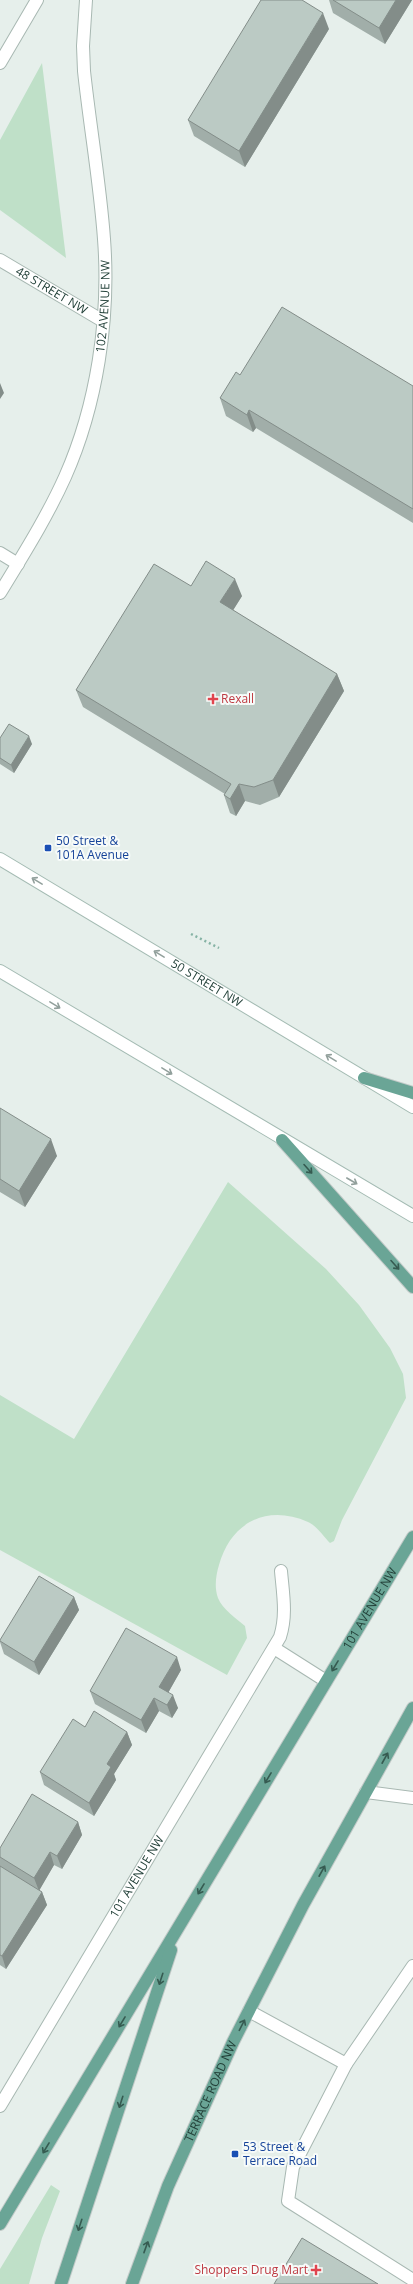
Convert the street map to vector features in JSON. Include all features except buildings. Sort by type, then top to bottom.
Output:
[{"type":"main road","points":[[0,63],[38,0]]},
{"type":"main road","name":"102 AVENUE NW","points":[[0,593],[42,524],[66,476],[81,434],[94,384],[103,321],[104,240],[84,71],[83,46],[86,0]]},
{"type":"main road","name":"48 STREET NW","points":[[0,260],[103,321]]},
{"type":"main road","points":[[0,553],[18,564]]},
{"type":"main road","name":"50 STREET NW","points":[[0,859],[413,1107]]},
{"type":"main road","points":[[0,971],[282,1140],[413,1216]]},
{"type":"main road","points":[[364,1078],[413,1093]]},
{"type":"main road","points":[[282,1140],[413,1287]]},
{"type":"main road","name":"101 AVENUE NW","points":[[178,1928],[413,1537]]},
{"type":"main road","name":"101 AVENUE NW","points":[[0,2106],[274,1648],[284,1624],[281,1571]]},
{"type":"main road","points":[[274,1648],[326,1681]]},
{"type":"main road","points":[[413,1708],[366,1792],[413,1798]]},
{"type":"main road","name":"TERRACE ROAD NW","points":[[132,2284],[168,2186],[249,2011],[303,1905],[366,1792]]},
{"type":"main road","points":[[0,2224],[178,1928]]},
{"type":"main road","points":[[61,2284],[178,1928]]},
{"type":"main road","points":[[413,1966],[346,2064],[292,2167],[288,2201],[413,2280]]},
{"type":"main road","points":[[249,2011],[346,2064]]},
{"type":"path","points":[[192,934],[219,948]]},
{"type":"green space","points":[[42,63],[66,258],[0,210],[0,140]]},
{"type":"green space","points":[[228,1182],[326,1269],[359,1305],[390,1348],[403,1374],[406,1398],[342,1520],[334,1541],[330,1543],[317,1528],[308,1522],[293,1517],[278,1515],[265,1516],[253,1521],[242,1528],[232,1538],[219,1565],[216,1577],[216,1590],[218,1598],[223,1606],[230,1614],[245,1626],[247,1638],[227,1675],[0,1550],[0,1395],[74,1439]]},
{"type":"green space","points":[[51,2185],[60,2191],[42,2238],[29,2284],[0,2284],[0,2269]]},
{"type":"place","name":"Rexall","points":[[213,699]]},
{"type":"place","name":"50 Street & 101A Avenue","points":[[48,848]]},
{"type":"place","name":"53 Street & Terrace Road","points":[[235,2154]]},
{"type":"place","name":"Shoppers Drug Mart","points":[[316,2270]]}]
